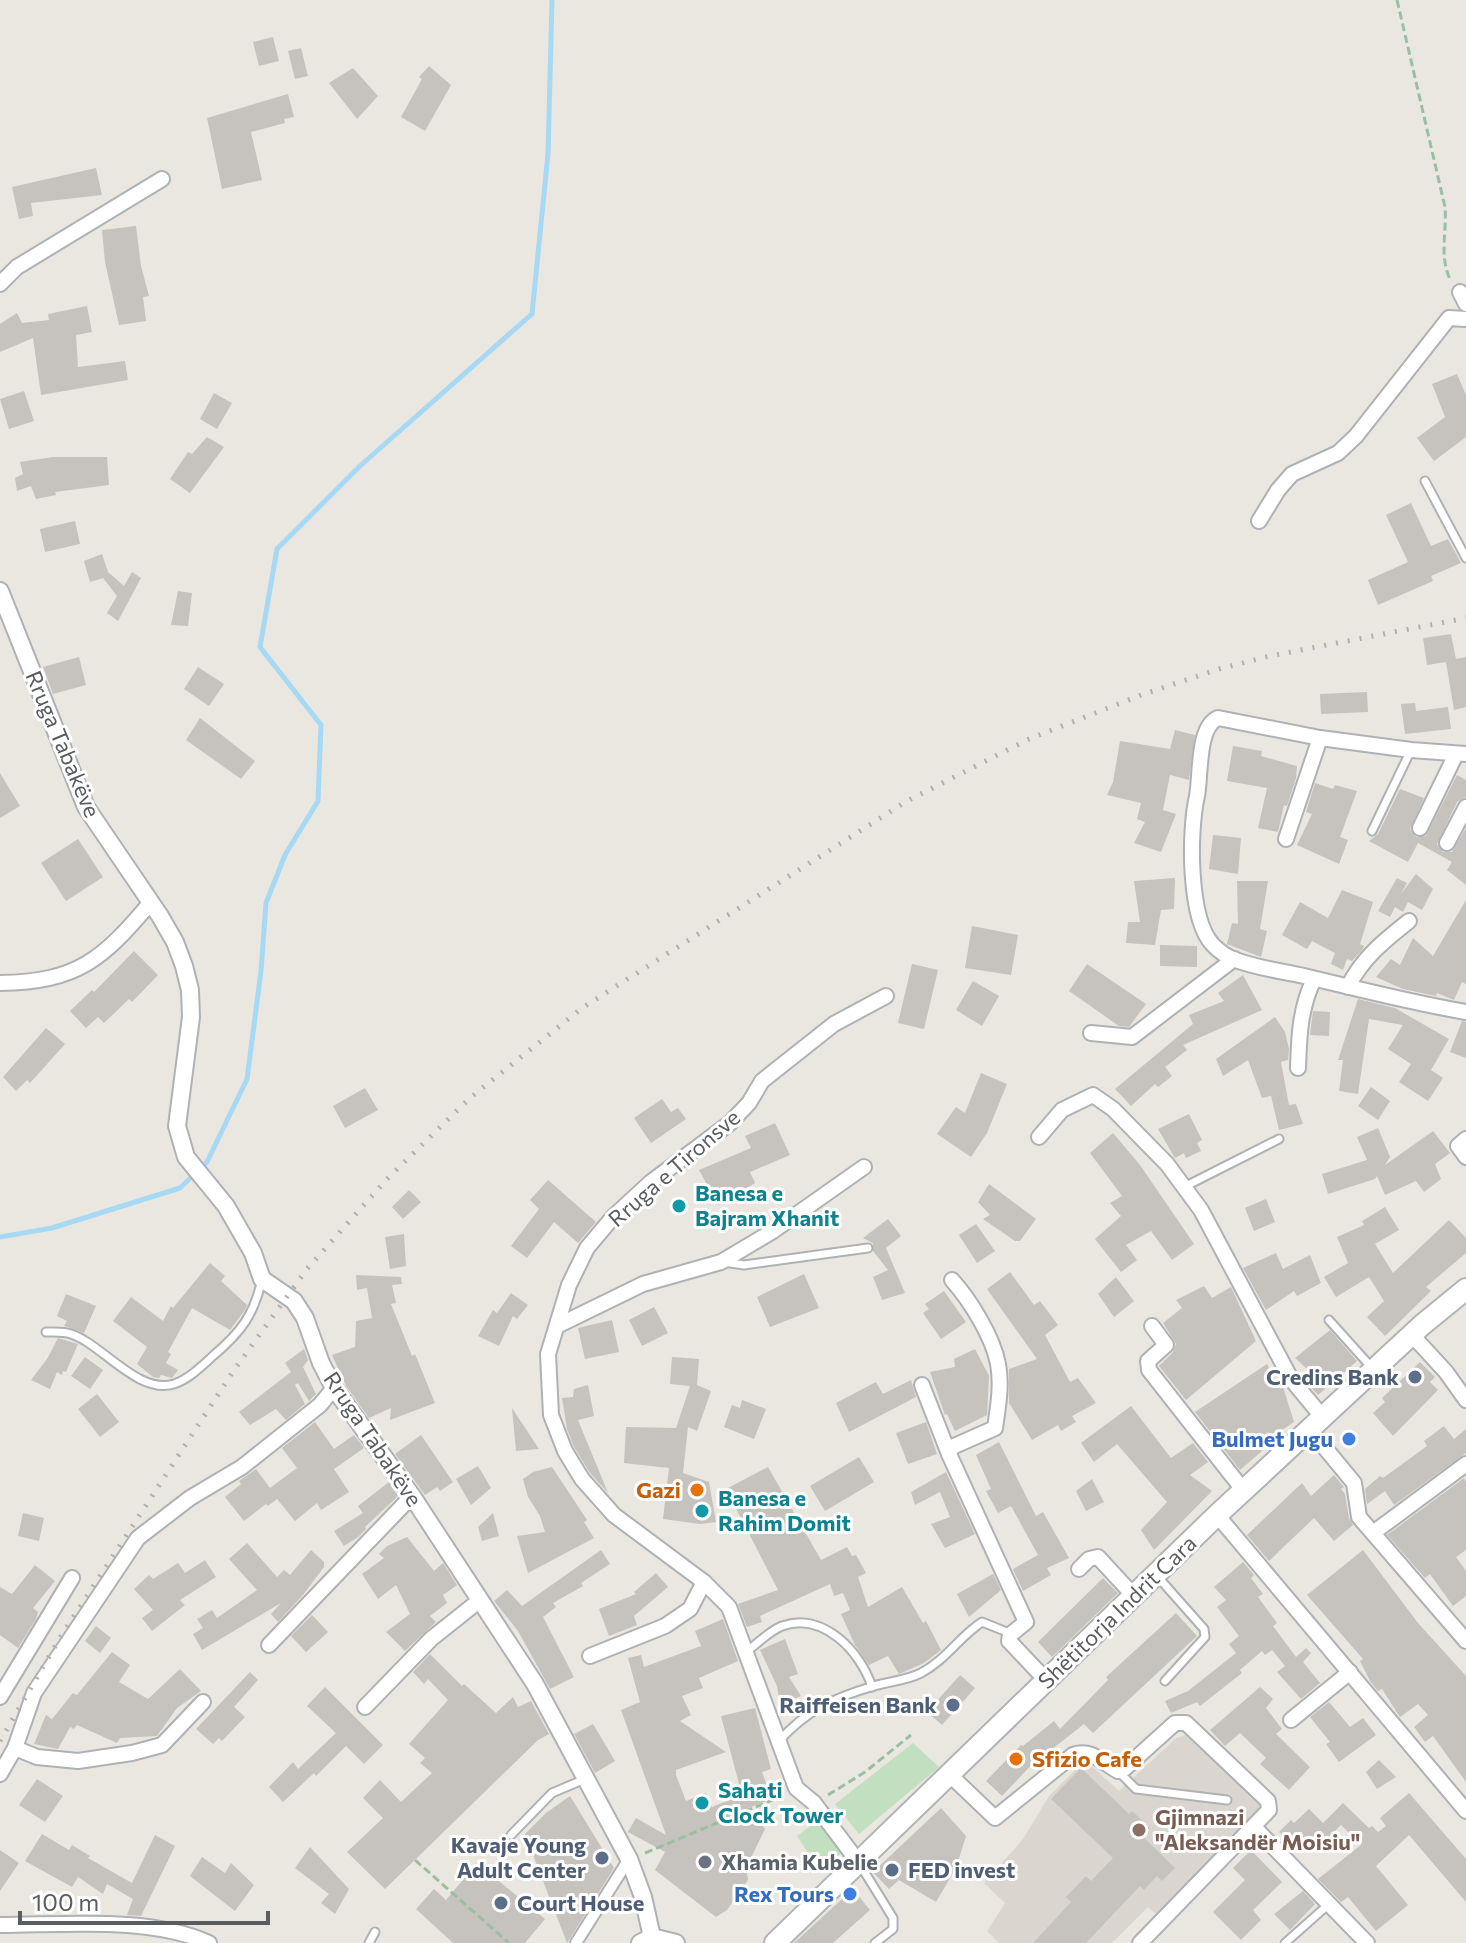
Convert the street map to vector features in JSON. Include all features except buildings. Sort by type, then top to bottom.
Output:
[{"type":"main road","name":"Shëtitorja Indrit Cara","points":[[775,1943],[1217,1515],[1466,1289]]},
{"type":"street","points":[[0,284],[17,267],[162,179]]},
{"type":"street","points":[[1259,521],[1292,474],[1338,453],[1356,436],[1449,318],[1466,319]]},
{"type":"street","name":"Rruga Tabakëve","points":[[0,591],[86,807],[175,942],[190,990],[191,1017],[177,1126],[180,1142],[190,1163],[226,1206],[253,1253],[262,1279],[294,1301],[305,1318],[321,1363],[334,1388],[412,1496],[535,1684],[629,1859],[643,1897],[646,1940]]},
{"type":"street","points":[[1420,828],[1461,754],[1320,738],[1223,718],[1214,719],[1207,727],[1190,849],[1201,921],[1210,941],[1234,959],[1466,1012]]},
{"type":"street","points":[[1286,839],[1320,738]]},
{"type":"street","points":[[1447,843],[1466,807]]},
{"type":"street","points":[[0,983],[42,981],[80,969],[114,944],[151,902]]},
{"type":"street","points":[[1348,987],[1355,973],[1377,947],[1409,921]]},
{"type":"street","points":[[1091,1033],[1132,1037],[1234,959]]},
{"type":"street","points":[[1298,1068],[1299,1024],[1314,979]]},
{"type":"street","name":"Rruga e Tironsve","points":[[859,1863],[814,1803],[796,1788],[729,1607],[704,1582],[614,1515],[582,1479],[565,1451],[551,1415],[548,1354],[569,1285],[587,1248],[613,1217],[651,1182],[730,1123],[749,1103],[762,1081],[834,1024],[886,996]]},
{"type":"street","points":[[1039,1137],[1062,1110],[1093,1095],[1113,1109],[1167,1164],[1201,1210],[1291,1379],[1354,1483],[1359,1517],[1466,1641]]},
{"type":"street","points":[[1466,1139],[1458,1146],[1466,1157]]},
{"type":"street","points":[[557,1326],[643,1284],[721,1262],[773,1231],[864,1167]]},
{"type":"street","points":[[949,1454],[952,1447],[995,1428],[1000,1394],[998,1362],[972,1302],[952,1280]]},
{"type":"street","points":[[1152,1326],[1166,1345],[1148,1361],[1149,1370],[1244,1491]]},
{"type":"street","points":[[1412,1335],[1446,1372],[1466,1400]]},
{"type":"street","points":[[922,1385],[949,1454],[1026,1622],[1012,1634],[1009,1641],[1011,1646],[1046,1680]]},
{"type":"street","points":[[0,1774],[15,1748],[34,1693],[138,1538],[190,1498],[242,1467],[320,1405],[334,1388]]},
{"type":"street","points":[[1373,1533],[1466,1464]]},
{"type":"street","points":[[269,1645],[412,1496]]},
{"type":"street","points":[[1217,1515],[1466,1811]]},
{"type":"street","points":[[1079,1569],[1089,1559],[1098,1557],[1134,1596]]},
{"type":"street","points":[[0,1697],[72,1578]]},
{"type":"street","points":[[590,1656],[665,1626],[690,1609],[704,1582]]},
{"type":"street","points":[[365,1707],[431,1639],[480,1600]]},
{"type":"street","points":[[1291,1720],[1350,1672]]},
{"type":"street","points":[[15,1748],[37,1757],[78,1761],[132,1753],[162,1745],[203,1702]]},
{"type":"street","points":[[950,1775],[995,1818],[1073,1755],[1090,1753],[1118,1771],[1175,1723],[1186,1723],[1268,1801],[1269,1810],[1255,1828],[1140,1943]]},
{"type":"street","points":[[1255,1828],[1367,1943]]},
{"type":"street","points":[[576,1943],[629,1859]]},
{"type":"street","points":[[0,1925],[125,1925],[163,1930],[204,1942]]},
{"type":"street","points":[[646,1940],[676,1943]]},
{"type":"lane","points":[[1425,481],[1466,558]]},
{"type":"lane","points":[[1372,831],[1411,750]]},
{"type":"lane","points":[[1184,1187],[1279,1139]]},
{"type":"lane","points":[[721,1262],[744,1265],[868,1248]]},
{"type":"lane","points":[[46,1332],[70,1333],[100,1350],[124,1370],[149,1382],[163,1386],[176,1383],[191,1375],[236,1336],[256,1306],[262,1279]]},
{"type":"lane","points":[[1329,1320],[1374,1370]]},
{"type":"lane","points":[[1156,1575],[1204,1629],[1205,1637],[1165,1681]]},
{"type":"lane","points":[[778,1741],[805,1715],[841,1697],[896,1683],[922,1672],[948,1655],[971,1629],[982,1622],[1012,1634]]},
{"type":"lane","points":[[746,1652],[781,1627],[797,1624],[815,1626],[845,1640],[868,1673],[872,1687]]},
{"type":"lane","points":[[1118,1771],[1136,1789],[1227,1800]]},
{"type":"lane","points":[[511,1835],[552,1793],[585,1779]]},
{"type":"lane","points":[[859,1863],[893,1918],[893,1929],[875,1943]]},
{"type":"lane","points":[[1285,1943],[1329,1904]]},
{"type":"lane","points":[[369,1943],[375,1932]]},
{"type":"path","points":[[1397,0],[1445,207],[1445,268],[1463,298]]},
{"type":"path","points":[[814,1803],[847,1785],[911,1735]]},
{"type":"path","points":[[629,1859],[777,1799],[796,1788]]},
{"type":"path","points":[[415,1860],[509,1943]]},
{"type":"shaded area","name":"Gjimnazi \"Aleksandër Moisiu\"","points":[[1189,1734],[1262,1808],[1161,1919],[1148,1907],[1112,1943],[999,1943],[987,1931],[1005,1903],[984,1883],[1023,1839],[1049,1796],[1085,1760],[1119,1791],[1176,1738]]},
{"type":"green space","points":[[913,1743],[939,1767],[859,1834],[835,1804]]},
{"type":"green space","points":[[822,1817],[847,1849],[819,1870],[797,1836]]},
{"type":"waterway","points":[[0,1237],[52,1228],[180,1188],[207,1162],[247,1079],[266,903],[285,855],[318,801],[321,725],[260,647],[277,549],[360,466],[532,314],[548,154],[552,0]]},
{"type":"railway","points":[[0,1741],[61,1636],[234,1370],[307,1269],[387,1179],[470,1098],[582,1008],[907,801],[1029,739],[1141,695],[1219,669],[1270,656],[1466,618]]},
{"type":"place","name":"Banesa e Bajram Xhanit","points":[[679,1206]]},
{"type":"place","name":"Credins Bank","points":[[1415,1377]]},
{"type":"place","name":"Bulmet Jugu","points":[[1349,1439]]},
{"type":"place","name":"Gazi","points":[[697,1490]]},
{"type":"place","name":"Banesa e Rahim Domit","points":[[702,1511]]},
{"type":"place","name":"Raiffeisen Bank","points":[[953,1705]]},
{"type":"place","name":"Sfizio Cafe","points":[[1016,1759]]},
{"type":"place","name":"Sahati Clock Tower","points":[[702,1803]]},
{"type":"place","name":"Gjimnazi \"Aleksandër Moisiu\"","points":[[1139,1830]]},
{"type":"place","name":"Kavaje Young Adult Center","points":[[602,1858]]},
{"type":"place","name":"Xhamia Kubelie","points":[[705,1862]]},
{"type":"place","name":"FED invest","points":[[892,1870]]},
{"type":"place","name":"Rex Tours","points":[[850,1894]]},
{"type":"place","name":"Court House","points":[[501,1903]]}]
